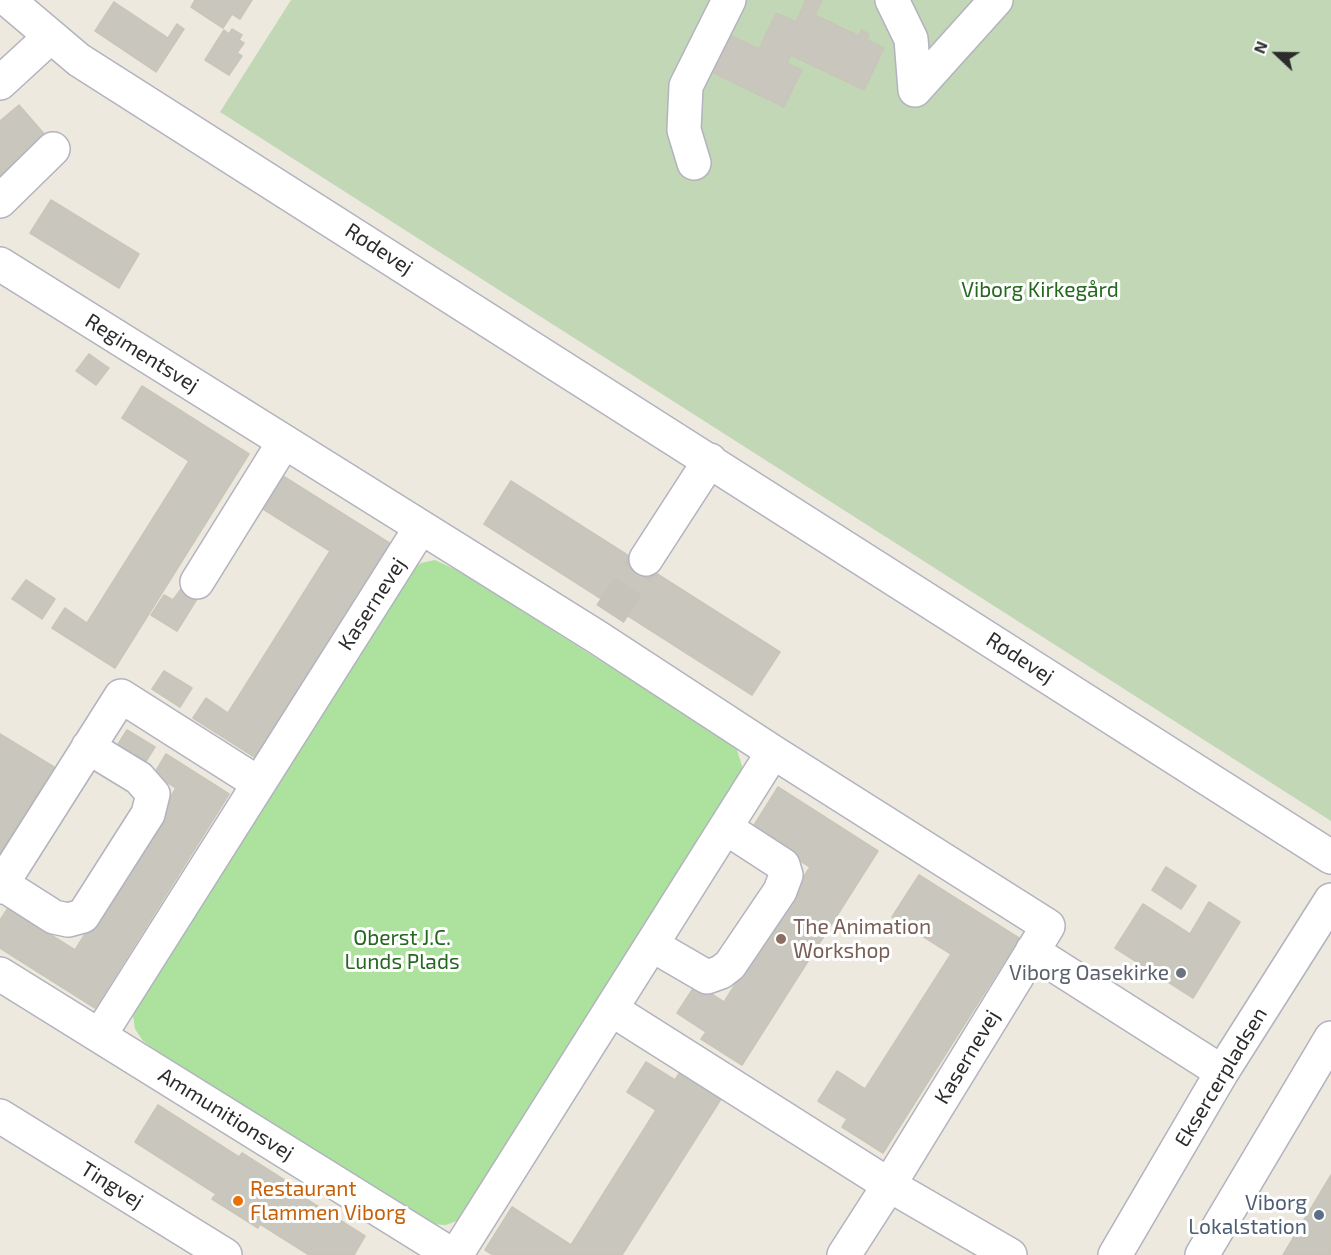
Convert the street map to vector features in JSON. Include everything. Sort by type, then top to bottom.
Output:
[{"type":"street","name":"Rødevej","points":[[8,0],[79,60],[1331,857]]},
{"type":"street","name":"Rødevej","points":[[26,0],[50,36]]},
{"type":"street","points":[[694,163],[684,130],[686,86],[729,0]]},
{"type":"street","points":[[892,0],[910,39],[915,90],[996,0]]},
{"type":"street","points":[[0,83],[50,36]]},
{"type":"street","points":[[0,201],[53,149]]},
{"type":"street","name":"Regimentsvej","points":[[0,264],[421,527]]},
{"type":"street","points":[[196,582],[284,442]]},
{"type":"street","points":[[646,559],[710,460]]},
{"type":"street","name":"Kasernevej","points":[[100,1035],[421,527],[604,625],[773,753],[1048,926],[889,1185]]},
{"type":"street","points":[[88,747],[140,778],[153,794],[148,814],[83,916],[68,920],[54,917],[1,885],[88,747],[121,696],[258,783]]},
{"type":"street","points":[[454,1255],[773,753]]},
{"type":"street","points":[[652,945],[707,977],[721,972],[730,965],[780,891],[786,874],[783,865],[726,828]]},
{"type":"street","name":"Eksercerpladsen","points":[[1115,1255],[1222,1072],[1331,900]]},
{"type":"street","points":[[1032,951],[1222,1072]]},
{"type":"street","name":"Ammunitionsvej","points":[[0,974],[454,1255]]},
{"type":"street","points":[[611,1009],[889,1185],[1010,1255]]},
{"type":"street","points":[[1203,1255],[1331,1038]]},
{"type":"street","name":"Tingvej","points":[[0,1116],[225,1255]]},
{"type":"street","points":[[844,1255],[889,1185]]},
{"type":"green space","name":"Viborg Kirkegård","points":[[291,0],[1331,0],[1331,821],[220,112]]},
{"type":"green space","name":"Oberst J.C. Lunds Plads","points":[[435,560],[461,572],[736,747],[744,772],[459,1220],[446,1225],[430,1224],[418,1217],[155,1050],[143,1041],[135,1029],[133,1015],[137,1003],[409,572],[421,563]]},
{"type":"building","points":[[195,0],[252,0],[240,19],[232,14],[223,28],[191,7]]},
{"type":"building","points":[[806,0],[822,0],[815,15],[859,36],[861,30],[869,34],[867,40],[884,48],[864,90],[791,55],[787,63],[802,70],[784,107],[706,69],[724,32],[759,49],[776,13],[796,22]]},
{"type":"building","points":[[114,2],[168,38],[177,24],[184,29],[156,72],[95,31]]},
{"type":"building","points":[[232,29],[242,35],[239,40],[244,43],[237,53],[242,56],[229,75],[205,60],[224,30],[229,34]]},
{"type":"building","points":[[19,105],[46,136],[0,177],[0,121]]},
{"type":"building","points":[[51,200],[139,254],[119,288],[30,233]]},
{"type":"building","points":[[89,354],[109,368],[96,385],[76,371]]},
{"type":"building","points":[[142,386],[249,454],[115,668],[52,628],[65,608],[87,623],[189,461],[122,418]]},
{"type":"building","points":[[283,476],[391,544],[256,758],[193,718],[206,698],[228,713],[330,551],[263,509]]},
{"type":"building","points":[[511,481],[780,652],[752,695],[484,524]]},
{"type":"building","points":[[26,580],[55,599],[42,619],[12,599]]},
{"type":"building","points":[[181,589],[197,599],[177,631],[151,615],[164,595],[173,600]]},
{"type":"building","points":[[164,671],[192,688],[180,707],[152,689]]},
{"type":"building","points":[[127,730],[155,747],[143,766],[115,749]]},
{"type":"building","points":[[0,734],[54,767],[0,853]]},
{"type":"building","points":[[166,754],[229,794],[95,1008],[0,948],[0,920],[8,908],[75,950],[176,788],[154,774]]},
{"type":"building","points":[[778,787],[878,851],[742,1065],[701,1039],[706,1032],[677,1013],[696,984],[724,1002],[810,867],[751,830]]},
{"type":"building","points":[[1166,867],[1196,886],[1181,909],[1152,890]]},
{"type":"building","points":[[919,875],[1019,938],[883,1153],[842,1127],[847,1119],[818,1101],[837,1071],[865,1089],[951,954],[892,917]]},
{"type":"building","name":"Viborg Oasekirke","points":[[1209,902],[1240,922],[1193,998],[1115,948],[1143,904],[1190,934]]},
{"type":"building","points":[[646,1062],[675,1080],[680,1072],[721,1099],[622,1255],[493,1255],[485,1250],[512,1207],[571,1245],[656,1110],[627,1092]]},
{"type":"building","points":[[158,1105],[239,1157],[242,1153],[286,1181],[284,1185],[365,1236],[354,1255],[309,1255],[260,1224],[258,1228],[212,1199],[216,1194],[135,1142]]},
{"type":"building","name":"Viborg Lokalstation","points":[[1331,1175],[1331,1255],[1283,1255]]},
{"type":"tunnel","points":[[610,614],[646,559]]},
{"type":"place","name":"The Animation Workshop","points":[[781,939]]},
{"type":"place","name":"Viborg Oasekirke","points":[[1181,973]]},
{"type":"place","name":"Restaurant Flammen Viborg","points":[[238,1201]]},
{"type":"place","name":"Viborg Lokalstation","points":[[1319,1215]]}]
